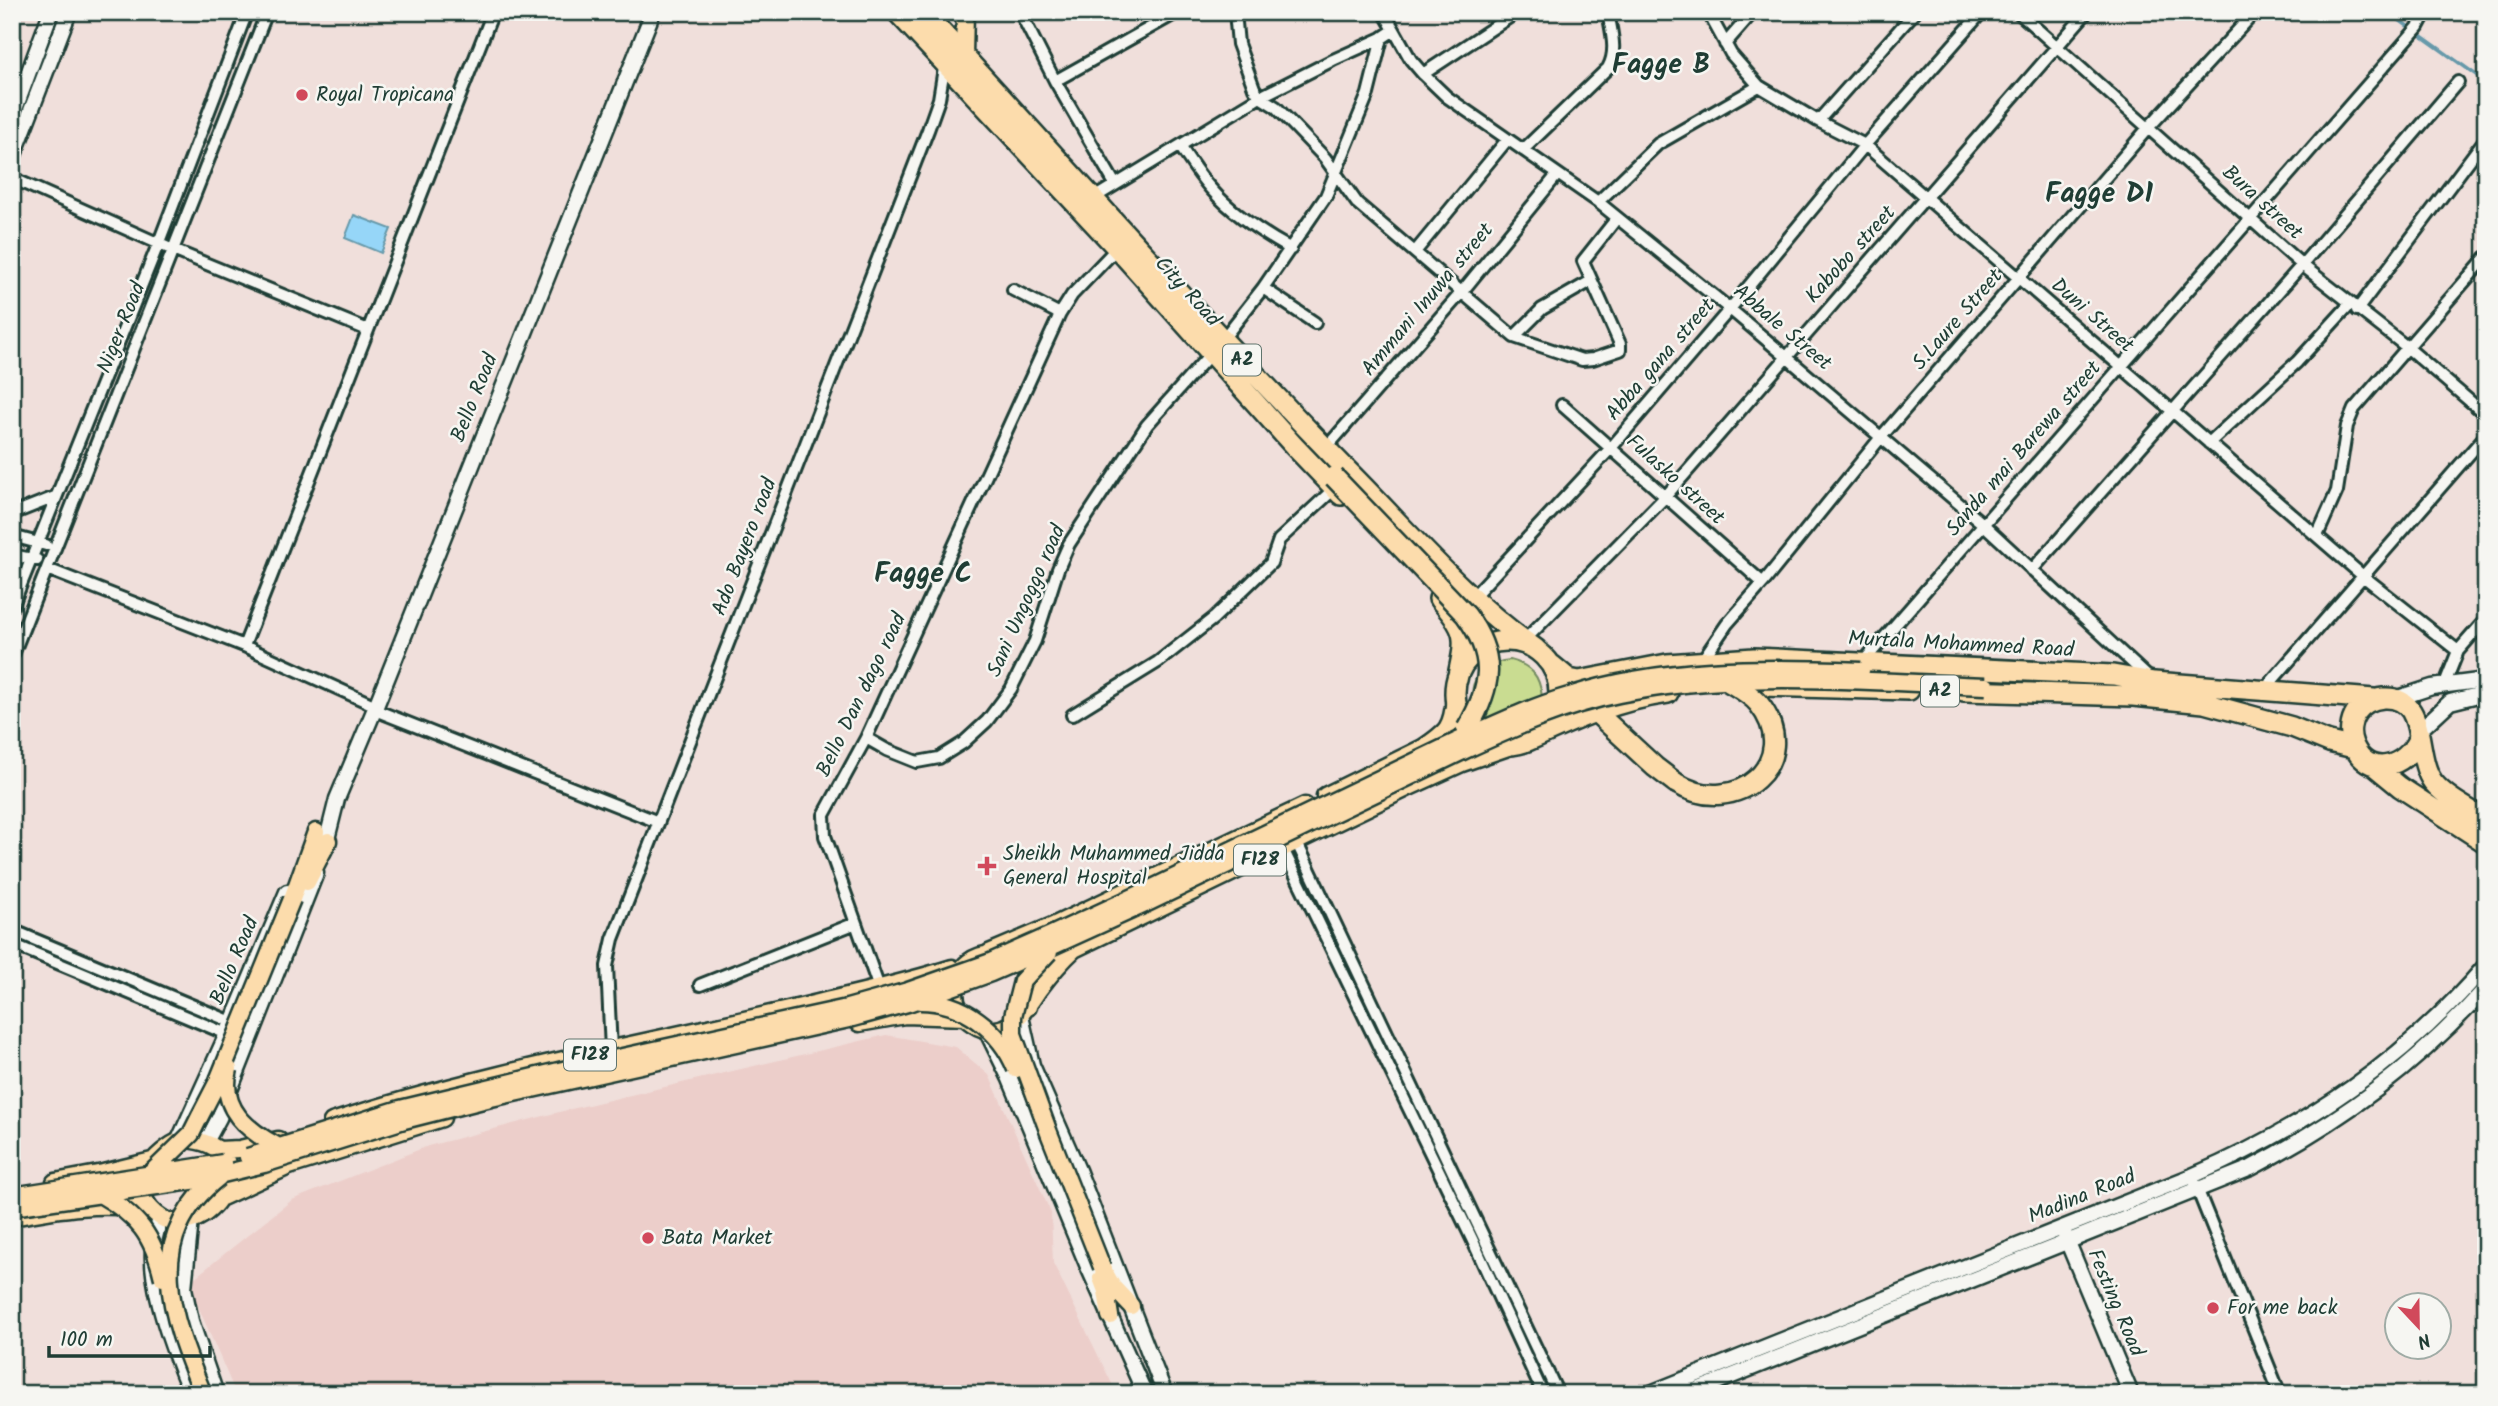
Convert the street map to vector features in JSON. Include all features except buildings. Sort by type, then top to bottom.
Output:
[{"type":"highway","name":"City Road","points":[[897,12],[1117,248],[1326,448],[1471,599],[1530,645]]},
{"type":"highway","name":"City Road","points":[[928,14],[1092,199],[1217,346],[1294,446],[1314,465],[1326,469],[1334,483]]},
{"type":"highway","points":[[1334,483],[1455,617],[1464,639],[1456,689],[1461,718],[1475,734],[1493,744],[1521,743],[1541,734],[1557,709],[1560,694],[1555,672]]},
{"type":"highway","points":[[1334,483],[1476,628],[1484,646],[1489,672],[1485,695],[1463,735]]},
{"type":"highway","points":[[1456,689],[1463,665],[1474,653],[1488,645],[1504,641],[1530,645]]},
{"type":"highway","name":"A2","points":[[1530,645],[1555,672]]},
{"type":"highway","name":"Murtala Mohammed Road","points":[[1555,672],[1579,681],[1667,664],[1754,658],[2113,675],[2154,682],[2374,699]]},
{"type":"highway","points":[[1555,672],[1655,767],[1687,790],[1707,796],[1737,793],[1756,780],[1769,762],[1772,751],[1773,733],[1765,713],[1758,702],[1729,682]]},
{"type":"highway","name":"Murtala Mohammed Road","points":[[1521,743],[1623,702],[1664,694],[1734,687],[2133,696],[2204,703],[2292,727],[2329,742],[2354,748]]},
{"type":"highway","points":[[2354,748],[2351,725],[2356,714],[2374,699]]},
{"type":"highway","name":"A2","points":[[2374,699],[2395,699]]},
{"type":"highway","points":[[2395,699],[2412,711],[2423,761],[2434,783],[2486,820]]},
{"type":"highway","points":[[2372,764],[2383,766],[2406,759],[2414,750],[2419,735]]},
{"type":"highway","name":"A2","points":[[2354,748],[2400,787],[2486,843]]},
{"type":"main road","points":[[12,117],[51,12]]},
{"type":"main road","points":[[12,160],[17,136],[69,12]]},
{"type":"main road","name":"Bello Road","points":[[212,1146],[219,1118],[322,836],[376,708],[653,12]]},
{"type":"main road","points":[[964,55],[965,12]]},
{"type":"main road","points":[[12,1189],[103,1173],[238,1160],[400,1110],[489,1087],[847,1008],[908,991],[988,963],[1107,910],[1463,735],[1570,695],[1617,683],[1662,676],[1757,669],[1986,681],[2041,693]]},
{"type":"main road","points":[[12,1207],[222,1174],[404,1120],[491,1098],[911,1002],[992,973],[1055,945],[1517,726],[1573,706],[1619,694],[1663,687],[1729,682],[1986,681],[2038,672]]},
{"type":"main road","points":[[2395,699],[2415,691],[2486,680]]},
{"type":"main road","name":"F128","points":[[178,1142],[184,1139],[240,1149],[391,1103],[879,988],[965,965],[1303,808],[1423,748],[1448,729],[1452,720],[1456,689]]},
{"type":"main road","points":[[2419,735],[2450,702],[2486,693]]},
{"type":"main road","name":"F128","points":[[1025,1011],[1059,962],[1074,949],[1462,763],[1521,743]]},
{"type":"main road","points":[[12,1196],[150,1169],[191,1134],[217,1083],[322,836]]},
{"type":"main road","name":"Bello Road","points":[[178,1142],[230,1028],[288,889],[322,836]]},
{"type":"main road","points":[[279,1147],[246,1128],[234,1109],[226,1085],[228,1072],[295,900]]},
{"type":"main road","points":[[1055,945],[1022,981],[1013,1016],[1013,1034],[1100,1268],[1110,1316]]},
{"type":"main road","points":[[983,955],[997,954],[1011,958],[1022,967],[1029,979],[1031,993],[1025,1011],[1032,1065],[1082,1180],[1165,1394]]},
{"type":"main road","points":[[965,965],[955,986],[955,997],[965,1017]]},
{"type":"main road","name":"Madina Road","points":[[2195,1183],[2356,1087],[2418,1035],[2486,965]]},
{"type":"main road","name":"Madina Road","points":[[1648,1394],[1934,1287],[2195,1183],[2251,1168],[2338,1119],[2364,1100],[2420,1054],[2486,988]]},
{"type":"main road","points":[[911,1002],[929,1001],[966,1012],[980,1021],[998,1039],[1013,1062],[1100,1268],[1131,1306]]},
{"type":"main road","points":[[1025,1011],[1002,1028],[986,1029],[1145,1394]]},
{"type":"main road","name":"F128","points":[[191,1220],[212,1208],[222,1197],[289,1166],[455,1114],[879,1019],[924,1014],[965,1017],[974,1025],[986,1029]]},
{"type":"main road","points":[[178,1142],[163,1151],[150,1169],[143,1182],[143,1192],[156,1214],[153,1269],[168,1328],[191,1394]]},
{"type":"main road","points":[[212,1146],[227,1164],[228,1175],[222,1197]]},
{"type":"main road","points":[[203,1394],[172,1303],[168,1263],[177,1227],[198,1196],[222,1174]]},
{"type":"main road","points":[[100,1194],[132,1215],[151,1240],[175,1330],[197,1394]]},
{"type":"main road","points":[[12,1217],[83,1205],[120,1206],[179,1222],[191,1220],[184,1288],[191,1321],[216,1394]]},
{"type":"main road","name":"Festing Road","points":[[2064,1235],[2131,1394]]},
{"type":"main road","name":"Madina Road","points":[[1687,1394],[1934,1287]]},
{"type":"street","name":"Niger Road","points":[[12,607],[16,581],[33,559],[55,497],[159,242],[247,12]]},
{"type":"street","name":"Niger Road","points":[[12,657],[267,12]]},
{"type":"street","points":[[244,646],[493,12]]},
{"type":"street","points":[[1020,12],[1055,81],[1115,184]]},
{"type":"street","points":[[1055,81],[1178,12]]},
{"type":"street","points":[[1235,12],[1238,44],[1260,97],[1276,107],[1325,158],[1357,203],[1514,337],[1582,360],[1620,350],[1620,344],[1583,265],[1584,258],[1617,218]]},
{"type":"street","points":[[1423,74],[1517,12]]},
{"type":"street","points":[[1523,150],[1608,68],[1613,59],[1614,48],[1608,12]]},
{"type":"street","name":"Duni Street","points":[[1708,12],[1731,54],[1759,86],[1818,121],[1866,145],[2363,576],[2458,652]]},
{"type":"street","points":[[1725,44],[1753,12]]},
{"type":"street","points":[[1818,121],[1915,12]]},
{"type":"street","name":"Abba gana street","points":[[1455,617],[1611,447],[1982,12]]},
{"type":"street","name":"Bura street","points":[[2018,12],[2302,265],[2408,348],[2486,415]]},
{"type":"street","name":"Kabobo street","points":[[1530,645],[1665,497],[2087,12]]},
{"type":"street","name":"S.Laure Street","points":[[1702,662],[1727,624],[1882,436],[2149,127],[2255,12]]},
{"type":"street","name":"Sanda mai Barewa street","points":[[1863,662],[2418,27],[2426,12]]},
{"type":"street","name":"Abbale Street","points":[[1388,14],[1394,30],[1423,74],[1447,97],[1598,202],[1730,309],[1983,524],[2154,682]]},
{"type":"street","points":[[1092,199],[1260,97],[1394,30]]},
{"type":"street","name":"Sani Ungoggo road","points":[[866,738],[917,762],[939,758],[987,721],[1011,689],[1035,641],[1058,569],[1069,544],[1147,425],[1217,346],[1263,288],[1326,196],[1368,94],[1382,38]]},
{"type":"street","name":"Ado Bayero road","points":[[611,1050],[607,966],[614,939],[928,131],[939,100],[945,62]]},
{"type":"street","points":[[2032,570],[2302,265],[2458,82]]},
{"type":"street","points":[[220,83],[235,89]]},
{"type":"street","points":[[1598,202],[1658,144],[1759,86]]},
{"type":"street","points":[[2209,443],[2354,307],[2486,138]]},
{"type":"street","points":[[1415,252],[1507,140]]},
{"type":"street","points":[[1180,146],[1223,200],[1256,229],[1291,248]]},
{"type":"street","name":"Ammani Inuwa street","points":[[1326,448],[1461,293],[1557,175]]},
{"type":"street","points":[[12,178],[173,250],[368,330]]},
{"type":"street","name":"Bello Dan dago road","points":[[879,988],[823,827],[824,815],[866,738],[1060,314],[1072,295],[1117,248]]},
{"type":"street","points":[[2317,536],[2337,491],[2347,426],[2354,409],[2486,257]]},
{"type":"street","points":[[1514,337],[1542,309],[1591,281]]},
{"type":"street","points":[[1263,288],[1315,323]]},
{"type":"street","points":[[1013,290],[1060,314]]},
{"type":"street","name":"Fulasko street","points":[[1562,405],[1763,583]]},
{"type":"street","points":[[2262,691],[2486,435]]},
{"type":"street","points":[[1072,715],[1158,662],[1214,618],[1271,563],[1279,540],[1334,483]]},
{"type":"street","points":[[12,514],[55,497]]},
{"type":"street","points":[[12,536],[55,548]]},
{"type":"street","points":[[12,555],[33,559],[244,646],[376,708],[658,821]]},
{"type":"street","points":[[2444,686],[2458,652],[2486,619]]},
{"type":"street","points":[[1290,846],[1543,1394]]},
{"type":"street","points":[[1290,846],[1558,1394]]},
{"type":"street","points":[[700,985],[856,923]]},
{"type":"street","points":[[12,930],[230,1028]]},
{"type":"street","points":[[12,944],[230,1028]]},
{"type":"street","points":[[2195,1183],[2280,1394]]},
{"type":"shaded area","name":"Bata Market","points":[[886,1035],[956,1047],[989,1075],[1051,1213],[1053,1263],[1117,1394],[236,1394],[188,1283],[292,1200],[428,1146],[567,1110]]},
{"type":"green space","points":[[1510,660],[1533,672],[1542,697],[1491,725],[1475,705],[1472,695],[1474,685],[1486,668]]},
{"type":"water","points":[[354,215],[391,229],[381,253],[345,238]]},
{"type":"waterway","points":[[2388,12],[2486,82]]},
{"type":"place","name":"Royal Tropicana","points":[[302,95]]},
{"type":"place","name":"Sheikh Muhammed Jidda General Hospital","points":[[987,866]]},
{"type":"place","name":"Bata Market","points":[[648,1238]]},
{"type":"place","name":"For me back","points":[[2213,1308]]},
{"type":"district","name":"Fagge B","points":[[1661,65]]},
{"type":"district","name":"Fagge D1","points":[[2099,194]]},
{"type":"district","name":"Fagge C","points":[[923,574]]}]
